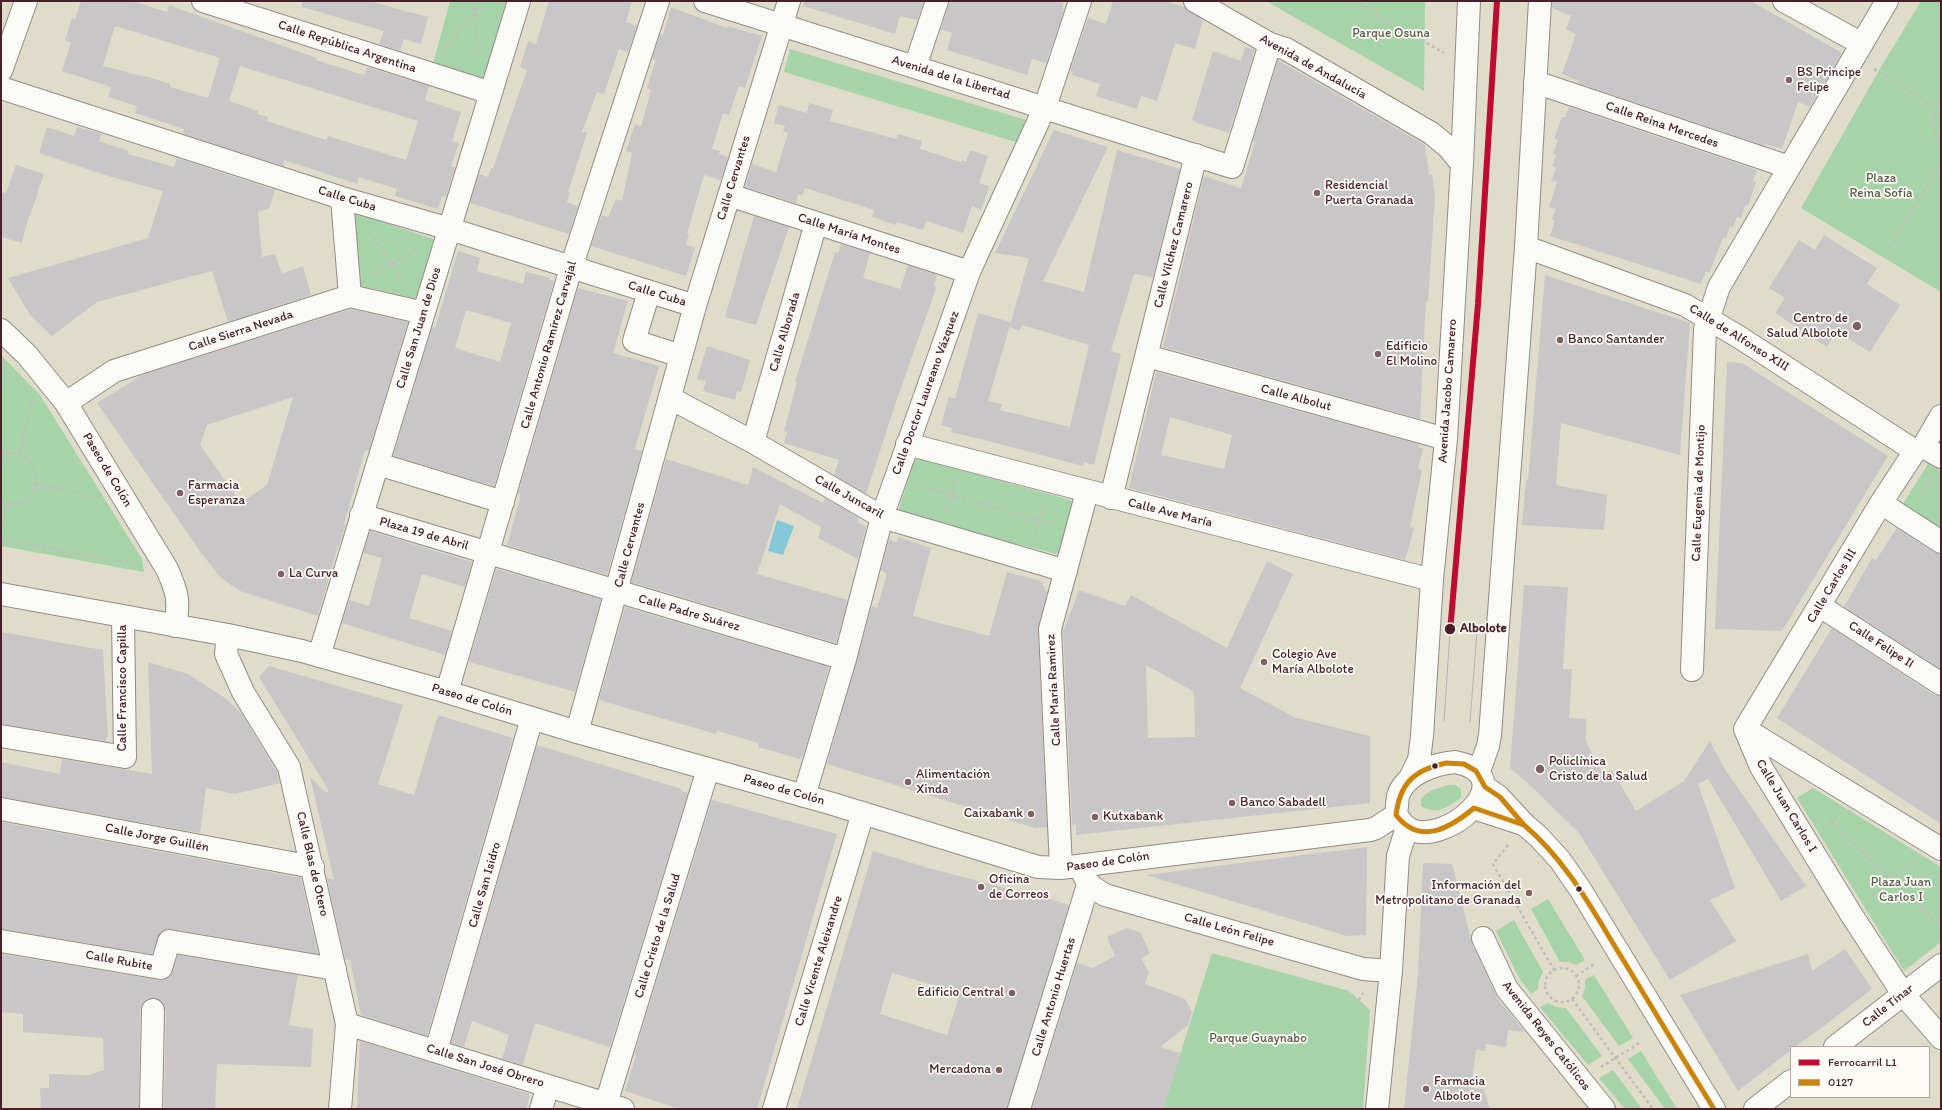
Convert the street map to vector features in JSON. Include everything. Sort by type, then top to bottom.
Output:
[{"type":"street","points":[[1,71],[26,1]]},
{"type":"street","name":"Calle República Argentina","points":[[203,1],[491,92]]},
{"type":"street","name":"Calle San Juan de Dios","points":[[319,656],[519,1]]},
{"type":"street","name":"Calle Antonio Ramírez Carvajal","points":[[447,692],[571,268],[658,1]]},
{"type":"street","name":"Avenida de la Libertad","points":[[705,1],[1196,154]]},
{"type":"street","name":"Calle Cervantes","points":[[577,732],[695,306],[789,1]]},
{"type":"street","points":[[915,67],[936,1]]},
{"type":"street","name":"Calle Doctor Laureano Vázquez","points":[[804,796],[845,659],[882,518],[907,444],[969,272],[1045,107],[1080,1]]},
{"type":"street","name":"Avenida de Andalucía","points":[[1195,1],[1270,44],[1286,49],[1431,133],[1448,147],[1462,164]]},
{"type":"street","name":"Avenida Jacobo Camarero","points":[[1410,778],[1419,760],[1422,736],[1432,580],[1446,439],[1465,111],[1469,1]]},
{"type":"street","points":[[1402,821],[1421,832],[1438,830],[1458,821],[1474,808],[1480,799],[1490,735],[1526,247],[1540,1]]},
{"type":"street","points":[[1784,1],[1858,50]]},
{"type":"street","points":[[1708,317],[1718,287],[1888,1]]},
{"type":"street","points":[[1196,154],[1232,167],[1270,44]]},
{"type":"street","name":"Calle Reina Mercedes","points":[[1535,82],[1789,167]]},
{"type":"street","name":"Calle Cuba","points":[[1,88],[342,198],[450,229],[695,306]]},
{"type":"street","points":[[1431,133],[1450,123],[1465,111]]},
{"type":"street","name":"Calle Vílchez Camarero","points":[[1111,498],[1196,154]]},
{"type":"street","name":"Calle María Montes","points":[[729,196],[969,272]]},
{"type":"street","points":[[342,198],[350,296],[424,314]]},
{"type":"street","name":"Calle Alborada","points":[[753,442],[816,223]]},
{"type":"street","name":"Calle de Alfonso XIII","points":[[1526,247],[1685,305],[1708,317],[1928,457]]},
{"type":"street","points":[[649,292],[634,341],[681,356]]},
{"type":"street","name":"Calle Sierra Nevada","points":[[66,403],[114,371],[350,296]]},
{"type":"street","name":"Calle Eugenía de Montijo","points":[[1692,670],[1705,329],[1708,317]]},
{"type":"street","name":"Paseo de Colón","points":[[1,330],[27,355],[66,403],[167,568],[176,589],[179,608],[175,626]]},
{"type":"street","name":"Calle Albolut","points":[[1147,356],[1446,439]]},
{"type":"street","name":"Calle Juncaril","points":[[670,398],[753,442],[882,518],[992,556],[1066,571]]},
{"type":"street","points":[[1928,457],[1941,416]]},
{"type":"street","name":"Calle Ave María","points":[[907,444],[1087,492],[1432,580]]},
{"type":"street","name":"Calle Carlos III","points":[[1745,729],[1881,503],[1928,457]]},
{"type":"street","points":[[378,464],[503,502]]},
{"type":"street","name":"Calle María Ramirez","points":[[1077,873],[1050,629],[1087,492]]},
{"type":"street","points":[[1881,503],[1941,542]]},
{"type":"street","name":"Plaza 19 de Abril","points":[[362,515],[487,552]]},
{"type":"street","name":"Calle Padre Suárez","points":[[487,552],[845,659]]},
{"type":"street","name":"Paseo de Colón","points":[[1,594],[228,635],[319,656],[447,692],[577,732],[863,813],[1038,867],[1077,873],[1370,830],[1402,821]]},
{"type":"street","name":"Calle Felipe II","points":[[1820,606],[1941,684]]},
{"type":"street","name":"Calle Francisco Capilla","points":[[1,736],[125,757],[123,616]]},
{"type":"street","name":"Calle Blas de Otero","points":[[228,635],[226,654],[243,692],[289,767],[313,867],[347,1024],[340,1109]]},
{"type":"street","name":"Calle San Isidro","points":[[436,1051],[532,718]]},
{"type":"street","name":"Calle Juan Carlos I","points":[[1745,729],[1941,849]]},
{"type":"street","name":"Calle Juan Carlos I","points":[[1745,729],[1761,767],[1903,994],[1941,1038]]},
{"type":"street","points":[[1378,1109],[1391,971],[1398,856],[1402,821],[1398,796],[1403,786],[1410,778],[1442,763],[1455,762],[1468,765],[1560,860],[1580,889],[1714,1109]]},
{"type":"street","name":"Calle Cristo de la Salud","points":[[614,1106],[708,769]]},
{"type":"street","points":[[1474,808],[1525,825]]},
{"type":"street","name":"Calle Jorge Guillén","points":[[1,809],[313,867]]},
{"type":"street","name":"Calle Vicente Aleixandre","points":[[774,1109],[863,813]]},
{"type":"street","name":"Calle León Felipe","points":[[1077,873],[1105,895],[1363,969],[1391,971]]},
{"type":"street","name":"Calle Antonio Huertas","points":[[1019,1109],[1077,873]]},
{"type":"street","name":"Avenida Reyes Católicos","points":[[1483,938],[1507,989],[1583,1085],[1604,1109]]},
{"type":"street","name":"Calle Rubite","points":[[1,941],[161,968],[169,941],[335,969]]},
{"type":"street","name":"Calle Tínar","points":[[1836,1046],[1941,965]]},
{"type":"street","points":[[151,1109],[153,1010]]},
{"type":"street","name":"Calle San José Obrero","points":[[347,1024],[614,1106]]},
{"type":"street","points":[[1755,1109],[1790,1082]]},
{"type":"street","points":[[541,1109],[548,1086]]},
{"type":"path","points":[[474,1],[478,55]]},
{"type":"path","points":[[437,58],[483,1]]},
{"type":"path","points":[[1354,1],[1444,53]]},
{"type":"path","points":[[1858,50],[1936,108]]},
{"type":"path","points":[[1941,101],[1936,108],[1933,118],[1933,127],[1941,144]]},
{"type":"path","points":[[1889,248],[1941,164]]},
{"type":"path","points":[[367,229],[418,299],[424,314]]},
{"type":"path","points":[[350,296],[358,285],[423,245]]},
{"type":"path","points":[[19,454],[33,394]]},
{"type":"path","points":[[1,456],[12,453],[19,454],[29,461],[36,472],[36,484],[30,496],[25,500],[14,504],[1,502]]},
{"type":"path","points":[[1906,520],[1928,457]]},
{"type":"path","points":[[944,516],[957,476]]},
{"type":"path","points":[[36,484],[96,497]]},
{"type":"path","points":[[914,484],[1059,526]]},
{"type":"path","points":[[1034,541],[1044,500]]},
{"type":"path","points":[[1,528],[7,504]]},
{"type":"path","points":[[1,539],[138,564]]},
{"type":"path","points":[[1823,829],[1842,813]]},
{"type":"path","points":[[1831,822],[1941,927]]},
{"type":"path","points":[[1508,845],[1493,864],[1554,970]]},
{"type":"path","points":[[1863,904],[1920,855]]},
{"type":"path","points":[[1576,976],[1595,964]]},
{"type":"path","points":[[1569,969],[1576,976],[1578,981],[1578,991],[1572,999],[1561,1002],[1551,998],[1548,994],[1546,983],[1547,978],[1554,970],[1569,969]]},
{"type":"path","points":[[1359,1000],[1363,993]]},
{"type":"path","points":[[1572,999],[1653,1109]]},
{"type":"path","points":[[1596,1071],[1641,1042]]},
{"type":"green space","points":[[450,1],[508,1],[486,79],[433,64]]},
{"type":"green space","name":"Parque Osuna","points":[[1266,1],[1425,1],[1424,91]]},
{"type":"green space","name":"Plaza Reina Sofía","points":[[1921,1],[1941,1],[1941,292],[1801,208],[1878,72]]},
{"type":"green space","points":[[790,49],[1026,120],[1019,143],[784,72]]},
{"type":"green space","points":[[354,212],[436,240],[418,299],[358,285]]},
{"type":"green space","points":[[1,355],[40,395],[142,559],[144,572],[1,546]]},
{"type":"green space","points":[[917,458],[1071,500],[1073,504],[1059,552],[1056,554],[901,513],[899,509],[914,460]]},
{"type":"green space","points":[[1928,464],[1941,471],[1941,533],[1901,507]]},
{"type":"green space","points":[[1448,785],[1456,785],[1461,789],[1461,797],[1442,809],[1432,810],[1421,806],[1421,798],[1430,791]]},
{"type":"green space","name":"Plaza Juan Carlos I","points":[[1813,788],[1941,867],[1941,942],[1904,971],[1797,798]]},
{"type":"green space","points":[[1548,899],[1585,960],[1576,965],[1569,962],[1560,962],[1531,909]]},
{"type":"green space","points":[[1514,920],[1543,972],[1539,980],[1538,989],[1531,994],[1518,976],[1496,931]]},
{"type":"green space","name":"Parque Guaynabo","points":[[1212,953],[1349,991],[1370,1010],[1363,1109],[1163,1109]]},
{"type":"green space","points":[[1594,975],[1633,1038],[1619,1046],[1582,996],[1585,988],[1585,980]]},
{"type":"green space","points":[[1548,1003],[1556,1007],[1566,1008],[1602,1056],[1588,1065],[1540,1007]]},
{"type":"green space","points":[[1641,1051],[1677,1109],[1665,1109],[1628,1059]]},
{"type":"green space","points":[[1613,1070],[1642,1109],[1625,1109],[1599,1078]]},
{"type":"water","points":[[777,520],[794,526],[783,555],[768,551]]},
{"type":"building","points":[[81,1],[132,1],[167,12],[169,5],[317,58],[316,60],[364,75],[367,68],[371,68],[429,86],[425,100],[461,112],[452,141],[459,143],[451,166],[455,168],[446,197],[442,196],[438,209],[395,196],[397,189],[359,177],[357,184],[284,160],[283,166],[183,134],[184,129],[135,113],[137,106],[108,97],[111,87],[62,71],[71,43],[65,40],[72,18],[75,19]],"holes":[[[115,26],[220,58],[208,98],[170,87],[170,84],[145,76],[103,66]],[[240,66],[418,121],[406,160],[328,136],[326,140],[267,121],[268,117],[258,114],[258,111],[229,101]]]},
{"type":"building","points":[[302,1],[369,1],[428,17],[421,44],[404,39],[400,51],[379,44],[384,31],[302,7]]},
{"type":"building","points":[[549,1],[632,1],[626,22],[637,26],[628,52],[619,49],[604,94],[597,92],[582,132],[587,133],[568,192],[570,193],[567,202],[578,206],[569,234],[470,203],[479,174],[488,177],[491,168],[493,168],[527,70],[520,67],[528,41],[536,44]]},
{"type":"building","points":[[804,1],[924,1],[917,20],[900,16],[895,34],[803,6]]},
{"type":"building","points":[[949,1],[1064,1],[1062,10],[1064,11],[1046,63],[1032,59],[1027,75],[947,50],[952,33],[941,30]]},
{"type":"building","points":[[1113,1],[1166,1],[1184,7],[1203,20],[1195,49],[1175,43],[1157,101],[1141,96],[1137,109],[1096,96],[1100,84],[1072,75],[1073,71],[1070,71],[1088,18],[1106,24]]},
{"type":"building","points":[[1552,1],[1751,1],[1842,53],[1810,107],[1798,102],[1782,149],[1765,144],[1765,146],[1578,83],[1579,81],[1562,74],[1576,34],[1566,29],[1571,16],[1552,8]]},
{"type":"building","points":[[671,7],[727,28],[727,26],[762,36],[745,88],[739,86],[729,115],[723,113],[712,149],[720,151],[719,154],[728,157],[721,180],[704,175],[687,234],[689,235],[686,245],[695,248],[686,276],[591,246],[602,215],[608,217],[616,199],[622,201],[632,153],[626,151],[635,124],[641,127],[651,90],[647,88],[656,60],[652,59],[660,34],[663,35]]},
{"type":"building","points":[[1245,47],[1255,50],[1229,133],[1192,120],[1213,51],[1241,61]]},
{"type":"building","name":"Residencial Puerta Granada","points":[[1278,60],[1425,145],[1429,174],[1432,174],[1435,197],[1428,301],[1426,301],[1420,419],[1163,347],[1204,176],[1241,188],[1255,142],[1253,141]]},
{"type":"building","points":[[809,103],[833,110],[830,121],[896,139],[898,134],[922,141],[920,149],[961,162],[962,160],[966,162],[970,150],[988,156],[979,183],[989,186],[981,210],[972,206],[963,233],[926,221],[923,230],[897,222],[896,225],[872,217],[874,210],[805,188],[802,196],[798,194],[796,203],[745,187],[752,164],[776,172],[788,133],[783,131],[785,126],[774,123],[779,105],[807,113]]},
{"type":"building","points":[[1569,107],[1757,170],[1753,181],[1756,182],[1748,206],[1745,205],[1741,218],[1737,217],[1733,228],[1730,226],[1726,239],[1723,238],[1709,273],[1706,271],[1701,284],[1550,236],[1555,220],[1552,220],[1556,209],[1549,207],[1557,182],[1551,181],[1556,168],[1552,166],[1556,155],[1553,154],[1558,140],[1554,139],[1562,117],[1565,117]]},
{"type":"building","points":[[47,127],[74,136],[77,127],[102,134],[99,141],[129,151],[128,154],[174,167],[177,158],[275,190],[269,209],[258,211],[262,257],[275,254],[282,274],[303,266],[311,295],[228,322],[212,271],[97,302],[52,336],[30,315],[8,278],[148,238],[163,191],[108,176],[39,153]]},
{"type":"building","points":[[1054,130],[1108,147],[1043,281],[1084,292],[1117,150],[1180,169],[1153,277],[1134,274],[1111,351],[1121,354],[1094,465],[1084,462],[1083,466],[951,432],[952,428],[941,425],[949,397],[955,399],[978,313],[1011,322],[1029,258],[995,253]],"holes":[[[1011,322],[1010,327],[1019,331],[1022,325],[1089,345],[1070,427],[1000,410],[1002,404],[988,401]]]},
{"type":"building","points":[[16,165],[44,174],[27,223],[22,243],[1,237],[1,192],[6,193]]},
{"type":"building","points":[[754,216],[789,227],[756,325],[725,317]]},
{"type":"building","points":[[1824,235],[1877,268],[1867,284],[1900,305],[1870,352],[1836,331],[1827,347],[1775,313],[1785,298],[1769,288],[1799,240],[1815,250]]},
{"type":"building","points":[[841,244],[870,253],[863,278],[900,289],[908,265],[937,275],[934,286],[937,286],[897,399],[866,494],[834,475],[839,460],[784,443],[787,432],[784,431],[797,382],[795,382],[835,252],[838,253]]},
{"type":"building","points":[[458,251],[480,258],[477,271],[523,284],[526,272],[550,278],[549,280],[554,281],[494,486],[393,456],[432,327],[435,328]],"holes":[[[466,310],[511,323],[500,362],[455,348]]]},
{"type":"building","points":[[1545,275],[1690,323],[1680,455],[1561,423],[1556,485],[1607,495],[1604,530],[1522,525],[1526,480],[1528,480]]},
{"type":"building","points":[[578,288],[628,301],[613,353],[659,366],[635,449],[642,451],[607,575],[507,545],[521,495],[518,494]]},
{"type":"building","points":[[351,309],[408,322],[369,451],[365,450],[344,524],[346,524],[338,546],[318,616],[240,591],[221,578],[202,554],[97,403],[142,375]],"holes":[[[293,397],[267,485],[241,503],[200,445],[207,425]]]},
{"type":"building","points":[[707,346],[750,360],[741,392],[737,391],[735,400],[703,391],[706,381],[697,379]]},
{"type":"building","points":[[1727,362],[1742,363],[1888,456],[1782,631],[1715,629]]},
{"type":"building","points":[[1156,372],[1419,444],[1418,447],[1423,449],[1418,469],[1422,470],[1410,527],[1414,528],[1405,560],[1129,488]],"holes":[[[1170,417],[1232,435],[1224,469],[1161,455]]]},
{"type":"building","points":[[666,459],[748,485],[753,467],[823,503],[825,498],[859,518],[858,522],[866,527],[858,559],[818,538],[821,527],[780,504],[757,574],[848,600],[836,643],[631,582]]},
{"type":"building","points":[[1897,528],[1934,552],[1941,554],[1941,669],[1844,607],[1872,558],[1876,560]]},
{"type":"building","points":[[370,531],[472,562],[465,587],[422,574],[409,618],[452,631],[445,655],[342,623],[349,600],[369,606],[382,558],[363,553]]},
{"type":"building","points":[[898,537],[931,548],[913,616],[989,636],[1007,572],[1041,581],[1047,593],[1038,630],[1047,827],[1035,828],[827,764],[872,606],[877,608],[887,574],[881,570],[889,539],[896,543]]},
{"type":"building","points":[[1267,561],[1293,574],[1240,688],[1294,717],[1370,736],[1370,803],[1076,835],[1076,824],[1072,825],[1063,628],[1064,630],[1079,590],[1125,606],[1131,595],[1227,648]],"holes":[[[1146,665],[1194,692],[1195,737],[1148,738]]]},
{"type":"building","points":[[496,569],[601,599],[575,692],[469,662]]},
{"type":"building","points":[[1524,585],[1568,587],[1563,669],[1572,669],[1569,718],[1586,719],[1586,741],[1603,774],[1612,770],[1636,811],[1684,781],[1710,741],[1724,768],[1806,886],[1781,901],[1708,779],[1698,784],[1735,888],[1710,900],[1736,941],[1670,980],[1579,833],[1510,768]]},
{"type":"building","points":[[625,607],[829,667],[803,757],[801,756],[800,759],[758,747],[759,743],[717,731],[716,734],[599,700]]},
{"type":"building","points":[[1832,628],[1934,695],[1941,696],[1941,824],[1777,718]]},
{"type":"building","points":[[1,632],[103,650],[108,736],[105,741],[1,724]]},
{"type":"building","points":[[148,662],[188,674],[225,698],[241,713],[277,772],[280,783],[235,794],[206,788],[200,833],[1,797],[1,762],[60,774],[62,759],[152,774]]},
{"type":"building","points":[[269,666],[403,705],[378,784],[414,795],[438,715],[513,738],[427,1036],[361,1015],[350,960],[345,959],[327,878],[334,880],[310,777],[326,793],[329,791],[259,677]]},
{"type":"building","points":[[537,745],[682,789],[681,791],[688,793],[610,1047],[535,1023],[523,1065],[502,1059],[509,1035],[472,1021],[464,1047],[451,1043]]},
{"type":"building","points":[[712,800],[837,834],[757,1109],[679,1109],[625,1091],[636,1055],[634,1055]]},
{"type":"building","points":[[1,822],[301,878],[318,954],[171,929],[165,929],[160,933],[152,954],[1,929]]},
{"type":"building","points":[[1367,847],[1366,935],[1347,936],[1146,875]]},
{"type":"building","points":[[873,851],[925,867],[1016,891],[1017,889],[1069,905],[1007,1109],[797,1109]],"holes":[[[892,973],[960,993],[947,1035],[880,1014]]]},
{"type":"building","points":[[1423,863],[1452,864],[1472,943],[1498,999],[1525,1032],[1508,1030],[1506,1047],[1486,1044],[1485,1051],[1476,1050],[1471,1088],[1484,1089],[1490,1109],[1404,1109],[1418,974]]},
{"type":"building","points":[[1127,928],[1140,932],[1150,953],[1141,958],[1149,972],[1145,984],[1185,999],[1192,1012],[1188,1025],[1160,1047],[1181,1053],[1163,1109],[1032,1109],[1077,963],[1093,968],[1115,956],[1107,937]]},
{"type":"building","points":[[1845,949],[1872,989],[1796,1046],[1790,1046],[1790,1051],[1738,1091],[1680,995],[1808,954],[1812,971]]},
{"type":"building","points":[[1,954],[159,980],[165,980],[170,976],[178,955],[298,975],[289,1025],[313,1029],[311,1067],[217,1064],[215,1109],[164,1109],[166,1010],[164,1004],[160,1000],[153,998],[147,999],[143,1003],[140,1010],[139,1109],[41,1109],[40,1088],[49,1088],[49,1074],[88,1075],[104,1070],[103,1038],[23,1032],[23,1014],[1,1012]]},
{"type":"building","points":[[360,1041],[530,1094],[526,1109],[357,1109]]},
{"type":"tram line","points":[[1444,721],[1450,632]]},
{"type":"tram line","points":[[1470,722],[1477,632]]},
{"type":"rail line","name":"L1","points":[[1450,632],[1478,304],[1497,1]]},
{"type":"transit line","name":"0127","points":[[1446,763],[1464,764],[1476,771],[1485,787],[1500,797],[1524,825],[1474,808],[1455,822],[1435,831],[1425,832],[1415,830],[1405,824],[1396,815],[1401,794],[1405,786],[1417,774],[1446,763]]},
{"type":"transit line","name":"0127","points":[[1524,825],[1553,854],[1578,887],[1714,1109]]},
{"type":"place","name":"BS Principe Felipe","points":[[1789,80]]},
{"type":"place","name":"Residencial Puerta Granada","points":[[1317,193]]},
{"type":"place","name":"Centro de Salud Albolote","points":[[1857,326]]},
{"type":"place","name":"Banco Santander","points":[[1560,340]]},
{"type":"place","name":"Edificio El Molino","points":[[1378,354]]},
{"type":"place","name":"Farmacia Esperanza","points":[[180,493]]},
{"type":"place","name":"La Curva","points":[[281,574]]},
{"type":"place","name":"Albolote","points":[[1450,629]]},
{"type":"place","name":"Colegio Ave María Albolote","points":[[1264,662]]},
{"type":"place","name":"Policlínica Cristo de la Salud","points":[[1540,769]]},
{"type":"place","name":"Alimentación Xinda","points":[[908,782]]},
{"type":"place","name":"Banco Sabadell","points":[[1232,803]]},
{"type":"place","name":"Caixabank","points":[[1031,814]]},
{"type":"place","name":"Kutxabank","points":[[1095,817]]},
{"type":"place","name":"Oficina de Correos","points":[[981,887]]},
{"type":"place","name":"Información del Metropolitano de Granada","points":[[1529,893]]},
{"type":"place","name":"Edificio Central","points":[[1012,993]]},
{"type":"place","name":"Mercadona","points":[[999,1070]]},
{"type":"place","name":"Farmacia Albolote","points":[[1426,1089]]}]
